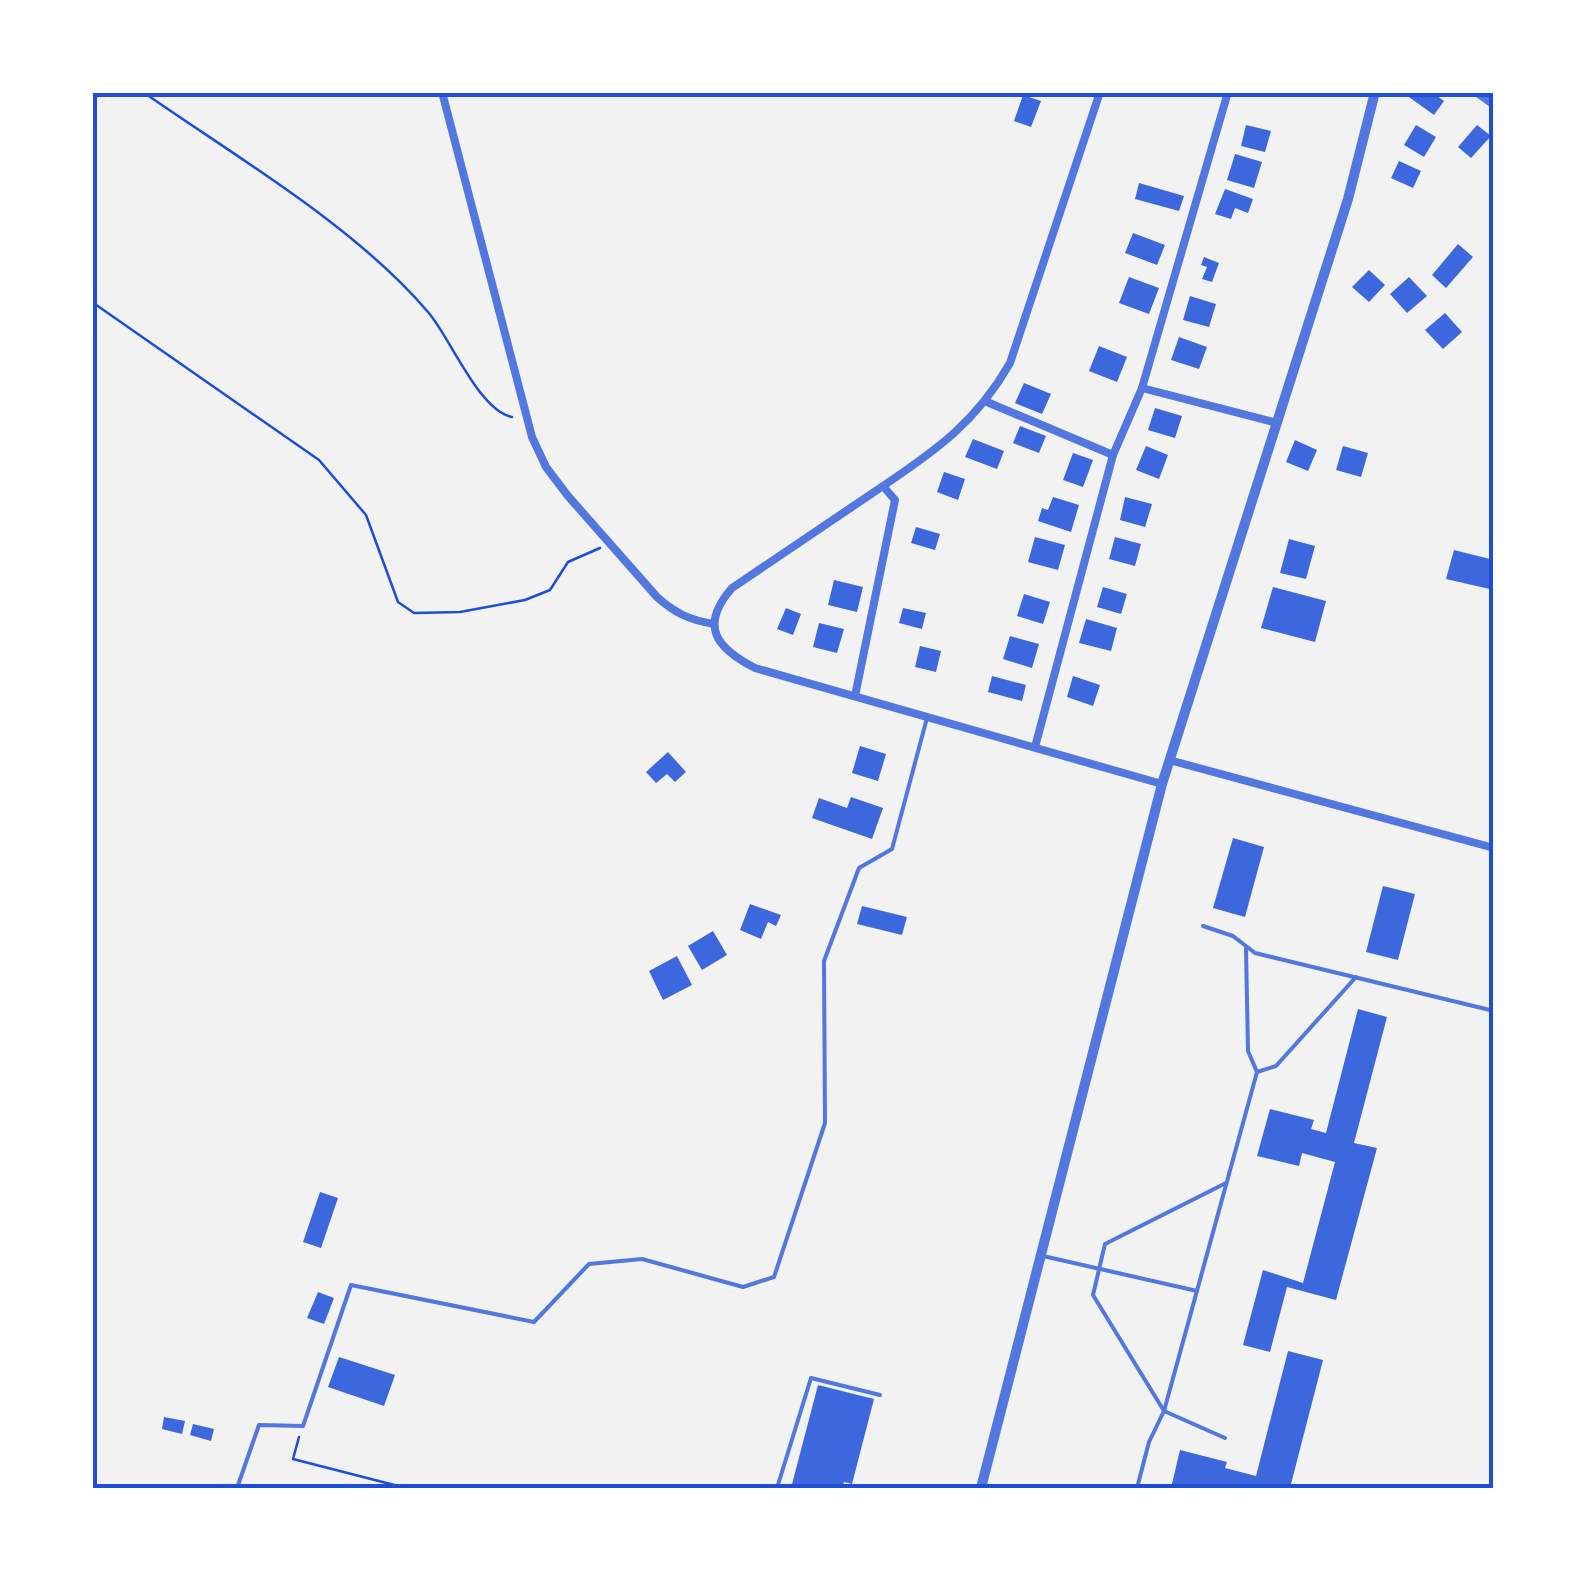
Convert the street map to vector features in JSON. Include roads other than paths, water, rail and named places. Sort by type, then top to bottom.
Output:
[{"type":"street","points":[[442,92],[526,419],[546,467],[675,613],[714,624]]},
{"type":"street","points":[[1100,92],[1010,363],[986,402],[938,449],[732,588],[716,610],[714,624],[724,648],[744,662],[1162,784]]},
{"type":"street","points":[[1035,747],[1113,454],[1142,388],[1228,92]]},
{"type":"street","points":[[981,1488],[1162,784],[1348,199],[1375,92]]},
{"type":"street","points":[[1476,92],[1494,105]]},
{"type":"street","points":[[1142,388],[1278,423]]},
{"type":"street","points":[[986,402],[1113,454]]},
{"type":"street","points":[[855,696],[895,500],[883,486]]},
{"type":"street","points":[[1169,760],[1494,848]]},
{"type":"lane","points":[[237,1488],[257,1421],[302,1426],[351,1284],[534,1322],[589,1264],[642,1260],[743,1287],[774,1277],[825,1122],[824,961],[858,868],[892,849],[927,718]]},
{"type":"lane","points":[[1203,926],[1234,936],[1255,953],[1494,1010]]},
{"type":"lane","points":[[1138,1488],[1149,1442],[1164,1411],[1257,1072],[1248,1050],[1246,948]]},
{"type":"lane","points":[[1257,1072],[1276,1066],[1356,978]]},
{"type":"lane","points":[[1225,1438],[1164,1411],[1093,1295],[1105,1244],[1227,1183]]},
{"type":"lane","points":[[1043,1256],[1197,1291]]},
{"type":"lane","points":[[777,1488],[810,1378],[880,1396]]}]
